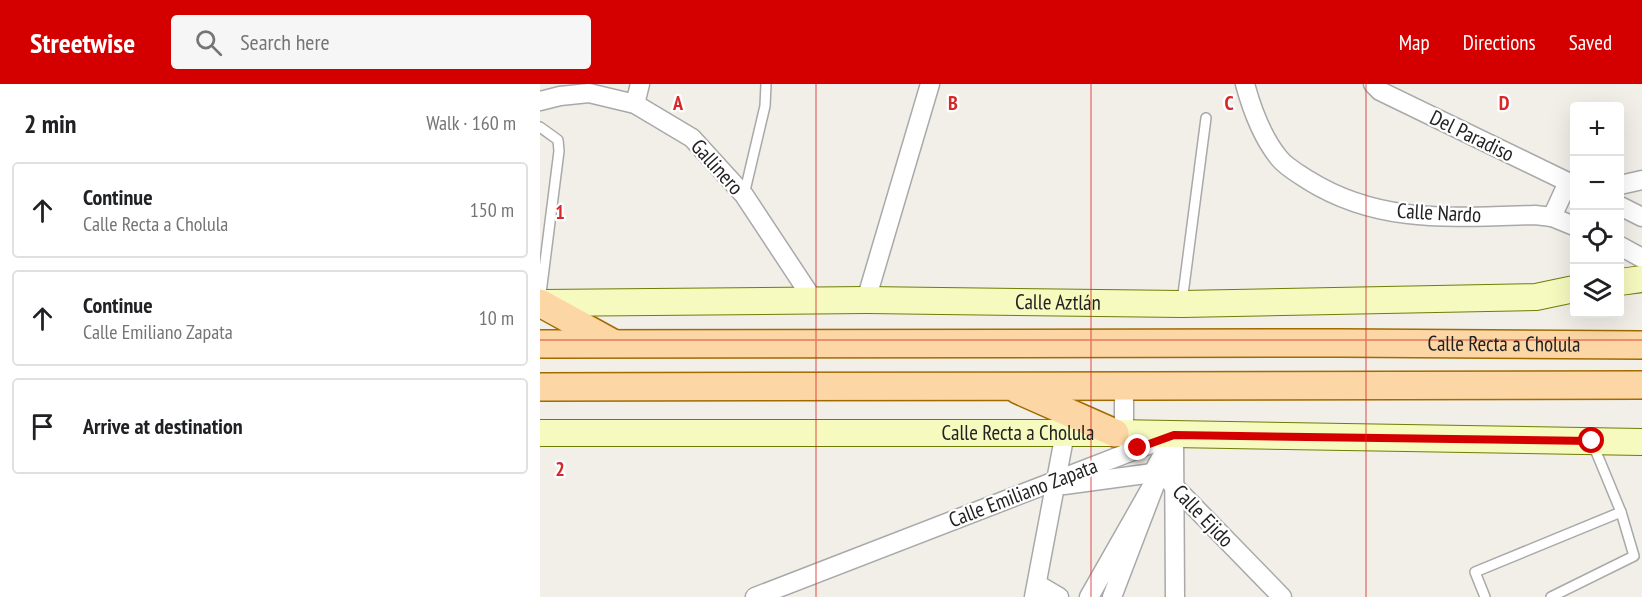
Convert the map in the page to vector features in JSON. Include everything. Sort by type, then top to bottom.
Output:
[{"type":"main road","points":[[1624,281],[1642,279]]},
{"type":"main road","name":"Calle Aztlán","points":[[540,303],[866,300],[1182,304],[1536,297],[1570,290]]},
{"type":"main road","points":[[540,303],[614,344]]},
{"type":"main road","name":"Calle Recta a Cholula","points":[[540,344],[1642,345]]},
{"type":"main road","name":"Calle Recta a Cholula","points":[[540,387],[1642,385]]},
{"type":"main road","points":[[1008,386],[1126,438]]},
{"type":"main road","name":"Calle Recta a Cholula","points":[[540,433],[1065,433],[1126,438],[1174,435],[1592,441],[1641,444]]},
{"type":"street","points":[[635,104],[640,84]]},
{"type":"street","points":[[866,300],[930,84]]},
{"type":"street","name":"Calle Nardo","points":[[1245,84],[1253,114],[1280,159],[1320,187],[1366,206],[1412,216],[1535,215],[1552,217],[1570,224]]},
{"type":"street","name":"Del Paradiso","points":[[1372,84],[1380,91],[1570,183]]},
{"type":"street","name":"Gallinero","points":[[540,101],[589,93],[635,104],[692,138],[744,195],[814,301]]},
{"type":"street","points":[[1624,184],[1642,180]]},
{"type":"street","points":[[1552,217],[1570,185]]},
{"type":"street","points":[[1624,208],[1642,217]]},
{"type":"street","points":[[1624,248],[1642,258]]},
{"type":"street","points":[[1125,386],[1126,438]]},
{"type":"street","points":[[1059,597],[1035,590],[1065,433]]},
{"type":"street","points":[[1089,597],[1174,435]]},
{"type":"street","points":[[1174,435],[1174,597]]},
{"type":"street","name":"Calle Ejido","points":[[1126,438],[1282,597]]},
{"type":"street","name":"Calle Emiliano Zapata","points":[[755,597],[1057,483],[1126,438]]},
{"type":"street","points":[[1057,483],[1158,469]]},
{"type":"street","points":[[1112,597],[1158,469]]},
{"type":"lane","points":[[744,195],[765,106],[766,84]]},
{"type":"lane","points":[[1182,304],[1206,118]]},
{"type":"lane","points":[[540,127],[558,140],[559,151],[540,303]]},
{"type":"lane","points":[[1551,597],[1634,556],[1621,512],[1592,441]]},
{"type":"lane","points":[[1485,597],[1475,572],[1621,512]]},
{"type":"route","points":[[1138,448],[1174,435],[1592,441]]}]
